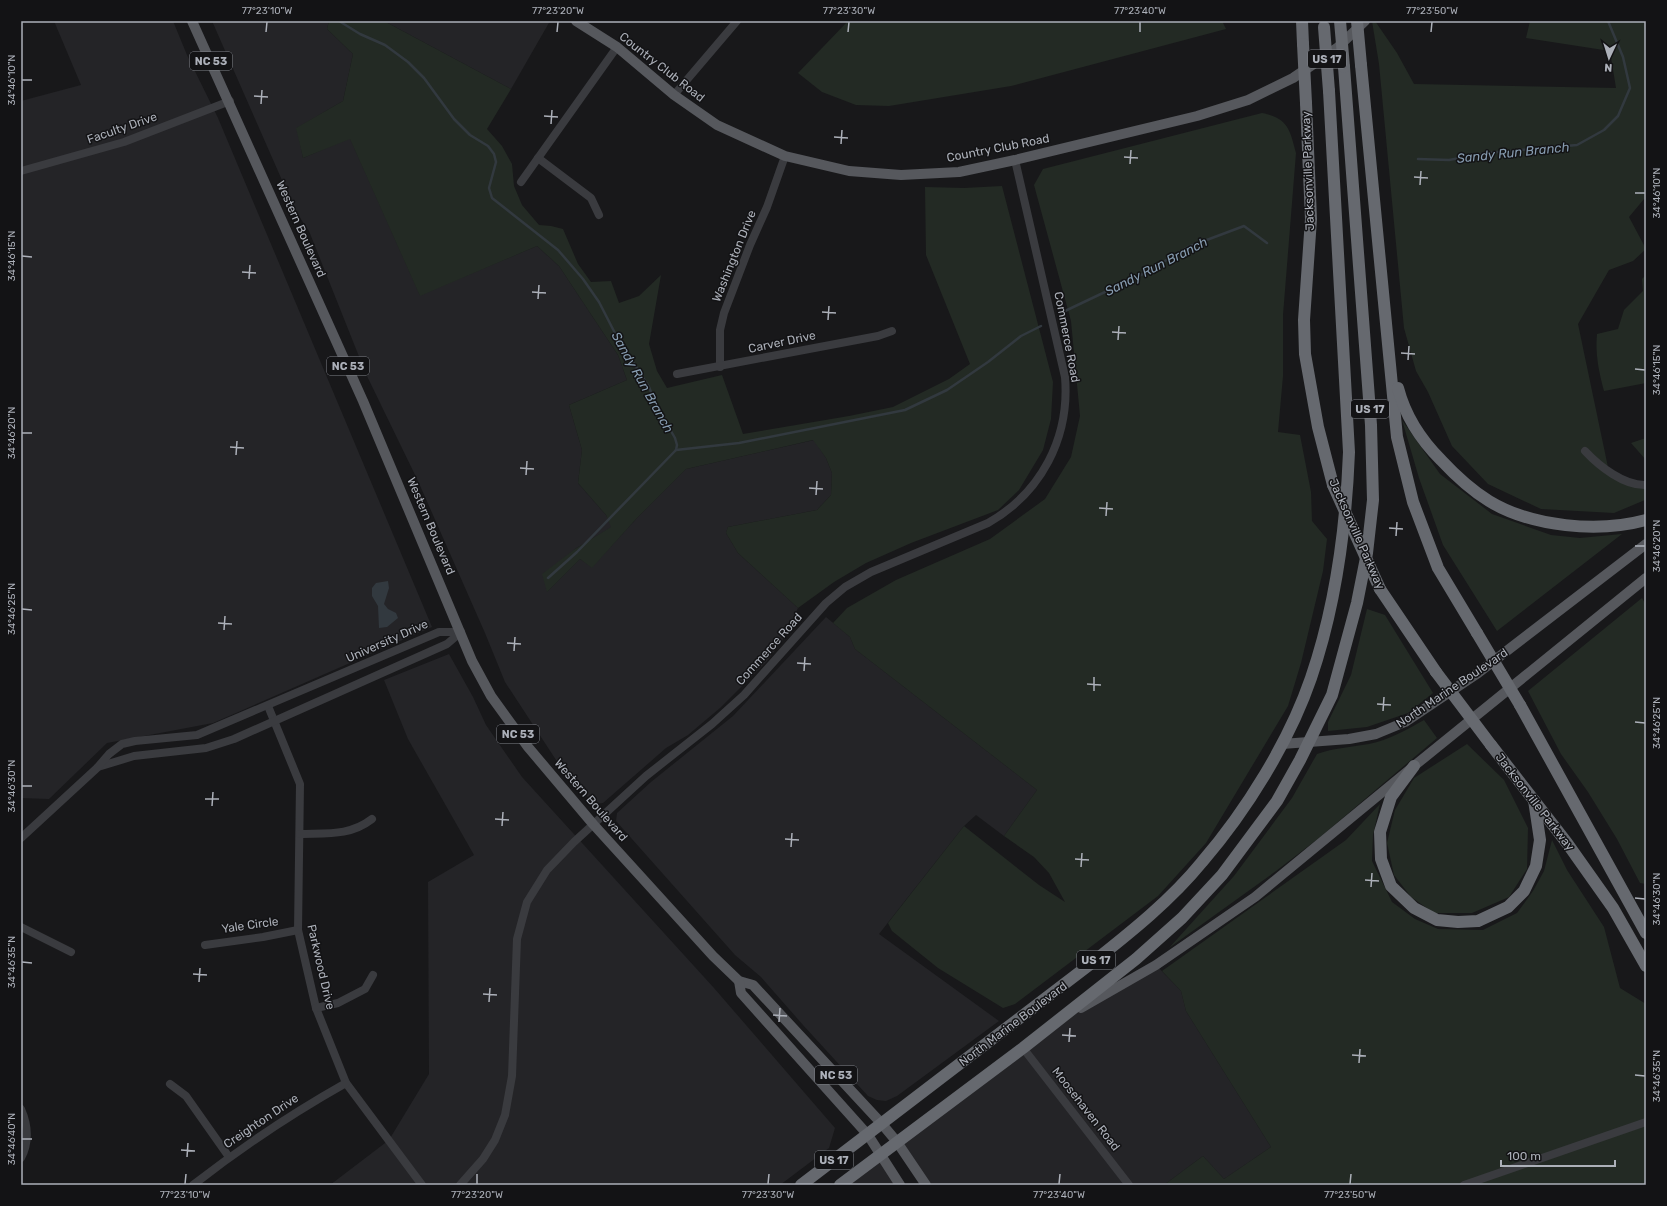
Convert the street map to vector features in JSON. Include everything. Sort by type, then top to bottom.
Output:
[{"type":"highway","name":"Jacksonville Parkway","points":[[1302,21],[1311,220],[1304,320],[1305,354],[1318,427],[1333,485],[1380,588],[1436,672],[1567,843],[1612,908],[1646,966]]},
{"type":"highway","name":"US 17","points":[[1054,1023],[1136,959],[1182,918],[1222,875],[1278,801],[1332,695],[1357,603],[1366,553],[1372,500],[1370,417],[1340,21]]},
{"type":"highway","name":"Jacksonville Parkway","points":[[1357,21],[1387,342],[1398,437],[1413,502],[1438,568],[1520,706],[1646,933]]},
{"type":"highway","name":"US 17","points":[[1282,744],[1311,679],[1328,620],[1347,511],[1349,452],[1324,24]]},
{"type":"highway","points":[[1387,342],[1401,401],[1423,441],[1456,477],[1490,502],[1528,518],[1571,527],[1606,526],[1646,520]]},
{"type":"highway","name":"North Marine Boulevard","points":[[801,1185],[1126,936],[1202,863],[1245,807],[1282,744]]},
{"type":"highway","points":[[1414,766],[1391,797],[1380,832],[1380,860],[1391,886],[1414,908],[1437,920],[1458,922],[1478,921],[1508,907],[1524,891],[1536,866],[1540,840],[1534,800]]},
{"type":"highway","name":"North Marine Boulevard","points":[[840,1185],[1023,1048],[1054,1023]]},
{"type":"main road","name":"Western Boulevard","points":[[192,21],[230,102],[364,401],[472,661],[494,699],[528,747],[593,824],[713,956],[740,981],[753,985],[882,1124],[897,1142],[926,1185]]},
{"type":"main road","name":"Country Club Road","points":[[576,21],[617,47],[674,95],[717,124],[785,156],[848,171],[901,175],[959,172],[1015,160],[1197,116],[1248,100],[1293,78],[1337,48],[1365,21]]},
{"type":"main road","name":"North Marine Boulevard","points":[[1282,744],[1349,739],[1376,734],[1405,722],[1478,673],[1646,544]]},
{"type":"main road","name":"North Marine Boulevard","points":[[1054,1023],[1156,965],[1222,921],[1309,855],[1414,766],[1645,583]]},
{"type":"main road","name":"Western Boulevard","points":[[740,981],[741,993],[868,1135],[879,1155],[900,1185]]},
{"type":"street","points":[[674,95],[737,21]]},
{"type":"street","points":[[521,182],[617,47]]},
{"type":"street","name":"Faculty Drive","points":[[21,171],[124,142],[230,102]]},
{"type":"street","name":"Washington Drive","points":[[720,367],[720,336],[724,313],[750,244],[767,207],[785,156]]},
{"type":"street","points":[[538,158],[590,198],[599,215]]},
{"type":"street","name":"Commerce Road","points":[[460,1185],[478,1165],[495,1140],[508,1105],[512,1076],[516,945],[527,902],[547,870],[593,824],[646,776],[712,724],[744,695],[826,603],[845,587],[871,572],[988,523],[1003,514],[1017,503],[1039,478],[1055,450],[1063,420],[1066,391],[1062,364],[1015,160]]},
{"type":"street","name":"Carver Drive","points":[[677,374],[878,336],[892,331]]},
{"type":"street","points":[[1585,451],[1609,472],[1624,479],[1646,485]]},
{"type":"street","name":"University Drive","points":[[21,838],[97,768],[109,754],[122,744],[135,741],[197,735],[439,632],[461,632]]},
{"type":"street","name":"University Drive","points":[[97,768],[134,756],[206,748],[234,739],[447,644],[461,632]]},
{"type":"street","name":"Parkwood Drive","points":[[268,706],[300,784],[298,930],[316,1008],[346,1083],[422,1185]]},
{"type":"street","points":[[300,834],[347,832],[363,826],[372,819]]},
{"type":"street","points":[[21,927],[71,952]]},
{"type":"street","name":"Yale Circle","points":[[205,945],[262,938],[298,930]]},
{"type":"street","points":[[316,1008],[338,1003],[364,989],[373,975]]},
{"type":"street","name":"Moosehaven Road","points":[[1023,1048],[1129,1185]]},
{"type":"street","name":"Creighton Drive","points":[[193,1185],[230,1156],[298,1110],[346,1083]]},
{"type":"street","points":[[170,1084],[186,1096],[230,1156]]},
{"type":"street","points":[[21,1109],[28,1131],[21,1158]]},
{"type":"street","points":[[1464,1185],[1646,1122]]},
{"type":"shaded area","points":[[54,21],[173,21],[187,55],[218,118],[432,627],[213,723],[107,743],[49,799],[21,798],[21,101],[81,85]]},
{"type":"shaded area","points":[[212,21],[329,21],[327,29],[353,54],[343,101],[297,128],[303,158],[350,138],[420,295],[537,246],[559,266],[618,355],[627,380],[569,405],[582,450],[578,483],[606,515],[612,527],[575,549],[547,592],[580,559],[592,567],[636,519],[686,469],[814,440],[826,458],[832,473],[831,495],[817,510],[728,527],[726,533],[738,553],[798,608],[782,641],[767,661],[720,708],[688,735],[666,748],[603,803],[594,804],[558,763],[505,682],[418,481],[366,374],[309,231],[296,212]]},
{"type":"shaded area","points":[[329,21],[384,21],[511,89],[487,129],[502,146],[512,164],[514,186],[522,205],[539,225],[563,229],[578,264],[591,282],[611,281],[619,303],[639,296],[661,275],[649,344],[657,371],[667,388],[722,375],[743,434],[893,407],[949,379],[970,364],[926,255],[925,187],[964,188],[1002,186],[1053,382],[1051,419],[1043,450],[1019,490],[998,510],[911,543],[866,563],[834,582],[798,608],[738,553],[726,533],[728,527],[817,510],[831,495],[832,473],[826,458],[813,440],[686,469],[636,519],[592,568],[580,559],[547,592],[542,574],[575,549],[611,527],[606,515],[578,483],[582,450],[569,405],[627,380],[618,355],[559,266],[537,246],[420,296],[350,139],[303,158],[296,128],[343,101],[353,54],[327,29]]},
{"type":"shaded area","points":[[384,21],[550,21],[511,89]]},
{"type":"shaded area","points":[[848,21],[1222,21],[1226,29],[1011,86],[889,106],[856,105],[822,92],[798,73]]},
{"type":"shaded area","points":[[1372,21],[1375,21],[1397,53],[1414,84],[1616,88],[1610,51],[1526,38],[1530,21],[1646,21],[1646,199],[1644,199],[1629,217],[1646,249],[1633,261],[1609,270],[1578,324],[1609,472],[1646,485],[1645,500],[1614,513],[1541,509],[1488,484],[1452,446],[1428,392],[1416,371],[1404,328],[1379,64]]},
{"type":"shaded area","points":[[1262,113],[1271,115],[1283,122],[1292,138],[1296,153],[1283,315],[1283,376],[1278,432],[1300,435],[1311,492],[1312,521],[1327,539],[1323,571],[1301,663],[1288,706],[1206,843],[1158,896],[1015,1004],[1003,1008],[938,968],[892,931],[888,923],[964,826],[1039,885],[1065,902],[1049,873],[1034,857],[1004,836],[1037,790],[855,649],[850,637],[833,623],[847,608],[896,580],[990,539],[1045,499],[1071,457],[1080,416],[1071,321],[1034,185],[1043,169]]},
{"type":"shaded area","points":[[1646,275],[1646,383],[1604,391],[1598,363],[1597,334],[1618,329],[1624,310],[1643,291],[1642,279]]},
{"type":"shaded area","points":[[1402,420],[1440,474],[1492,514],[1551,535],[1580,538],[1622,534],[1497,631],[1443,545],[1419,478]]},
{"type":"shaded area","points":[[1646,438],[1646,460],[1631,443]]},
{"type":"shaded area","points":[[388,581],[389,588],[384,604],[388,609],[396,613],[398,618],[387,627],[379,628],[378,606],[372,596],[372,588],[376,583]]},
{"type":"shaded area","points":[[1642,598],[1646,605],[1646,884],[1640,883],[1617,839],[1588,792],[1561,754],[1528,691]]},
{"type":"shaded area","points":[[1367,609],[1385,615],[1433,693],[1408,713],[1367,727],[1328,731],[1328,722],[1351,675]]},
{"type":"shaded area","points":[[826,617],[850,637],[855,649],[1037,790],[1004,836],[976,815],[964,826],[879,934],[999,1021],[897,1096],[886,1101],[877,1100],[868,1096],[761,977],[735,955],[616,821],[617,813],[651,782],[733,716]]},
{"type":"shaded area","points":[[449,654],[473,697],[486,725],[522,777],[714,988],[835,1128],[829,1148],[780,1185],[330,1185],[389,1140],[429,1074],[428,882],[474,855],[408,739],[384,680]]},
{"type":"shaded area","points":[[1424,720],[1437,738],[1319,838],[1169,948],[1234,876],[1292,798],[1317,754],[1330,750],[1369,744],[1384,740]]},
{"type":"shaded area","points":[[1467,744],[1504,780],[1528,828],[1527,869],[1509,897],[1472,913],[1434,913],[1411,897],[1394,875],[1387,843],[1395,810],[1414,778]]},
{"type":"shaded area","points":[[1380,804],[1373,835],[1372,861],[1392,902],[1415,919],[1438,929],[1483,930],[1517,913],[1533,891],[1544,871],[1552,840],[1567,870],[1604,927],[1620,988],[1646,1004],[1646,1185],[1164,1185],[1203,1156],[1224,1179],[1271,1147],[1186,1011],[1181,991],[1162,971],[1346,840]]},
{"type":"shaded area","points":[[1156,965],[1181,991],[1186,1011],[1271,1147],[1224,1179],[1203,1156],[1164,1185],[926,1185],[897,1142],[1054,1023]]},
{"type":"shaded area","points":[[879,1155],[900,1185],[840,1185]]},
{"type":"waterway","name":"Sandy Run Branch","points":[[339,21],[360,34],[385,45],[408,62],[424,78],[454,119],[470,135],[488,146],[494,154],[496,162],[489,188],[492,198],[558,250],[583,279],[599,302],[618,339],[649,387],[656,405],[675,438],[677,445],[676,450]]},
{"type":"waterway","name":"Sandy Run Branch","points":[[1418,159],[1449,160],[1487,153],[1577,145],[1604,130],[1618,116],[1630,88],[1623,57],[1608,21]]},
{"type":"waterway","name":"Sandy Run Branch","points":[[1065,311],[1145,273],[1188,247],[1244,226],[1267,243]]},
{"type":"waterway","name":"Sandy Run Branch","points":[[676,450],[739,443],[905,410],[947,390],[988,362],[1021,336],[1041,326]]},
{"type":"waterway","points":[[548,578],[577,552],[676,450]]}]
